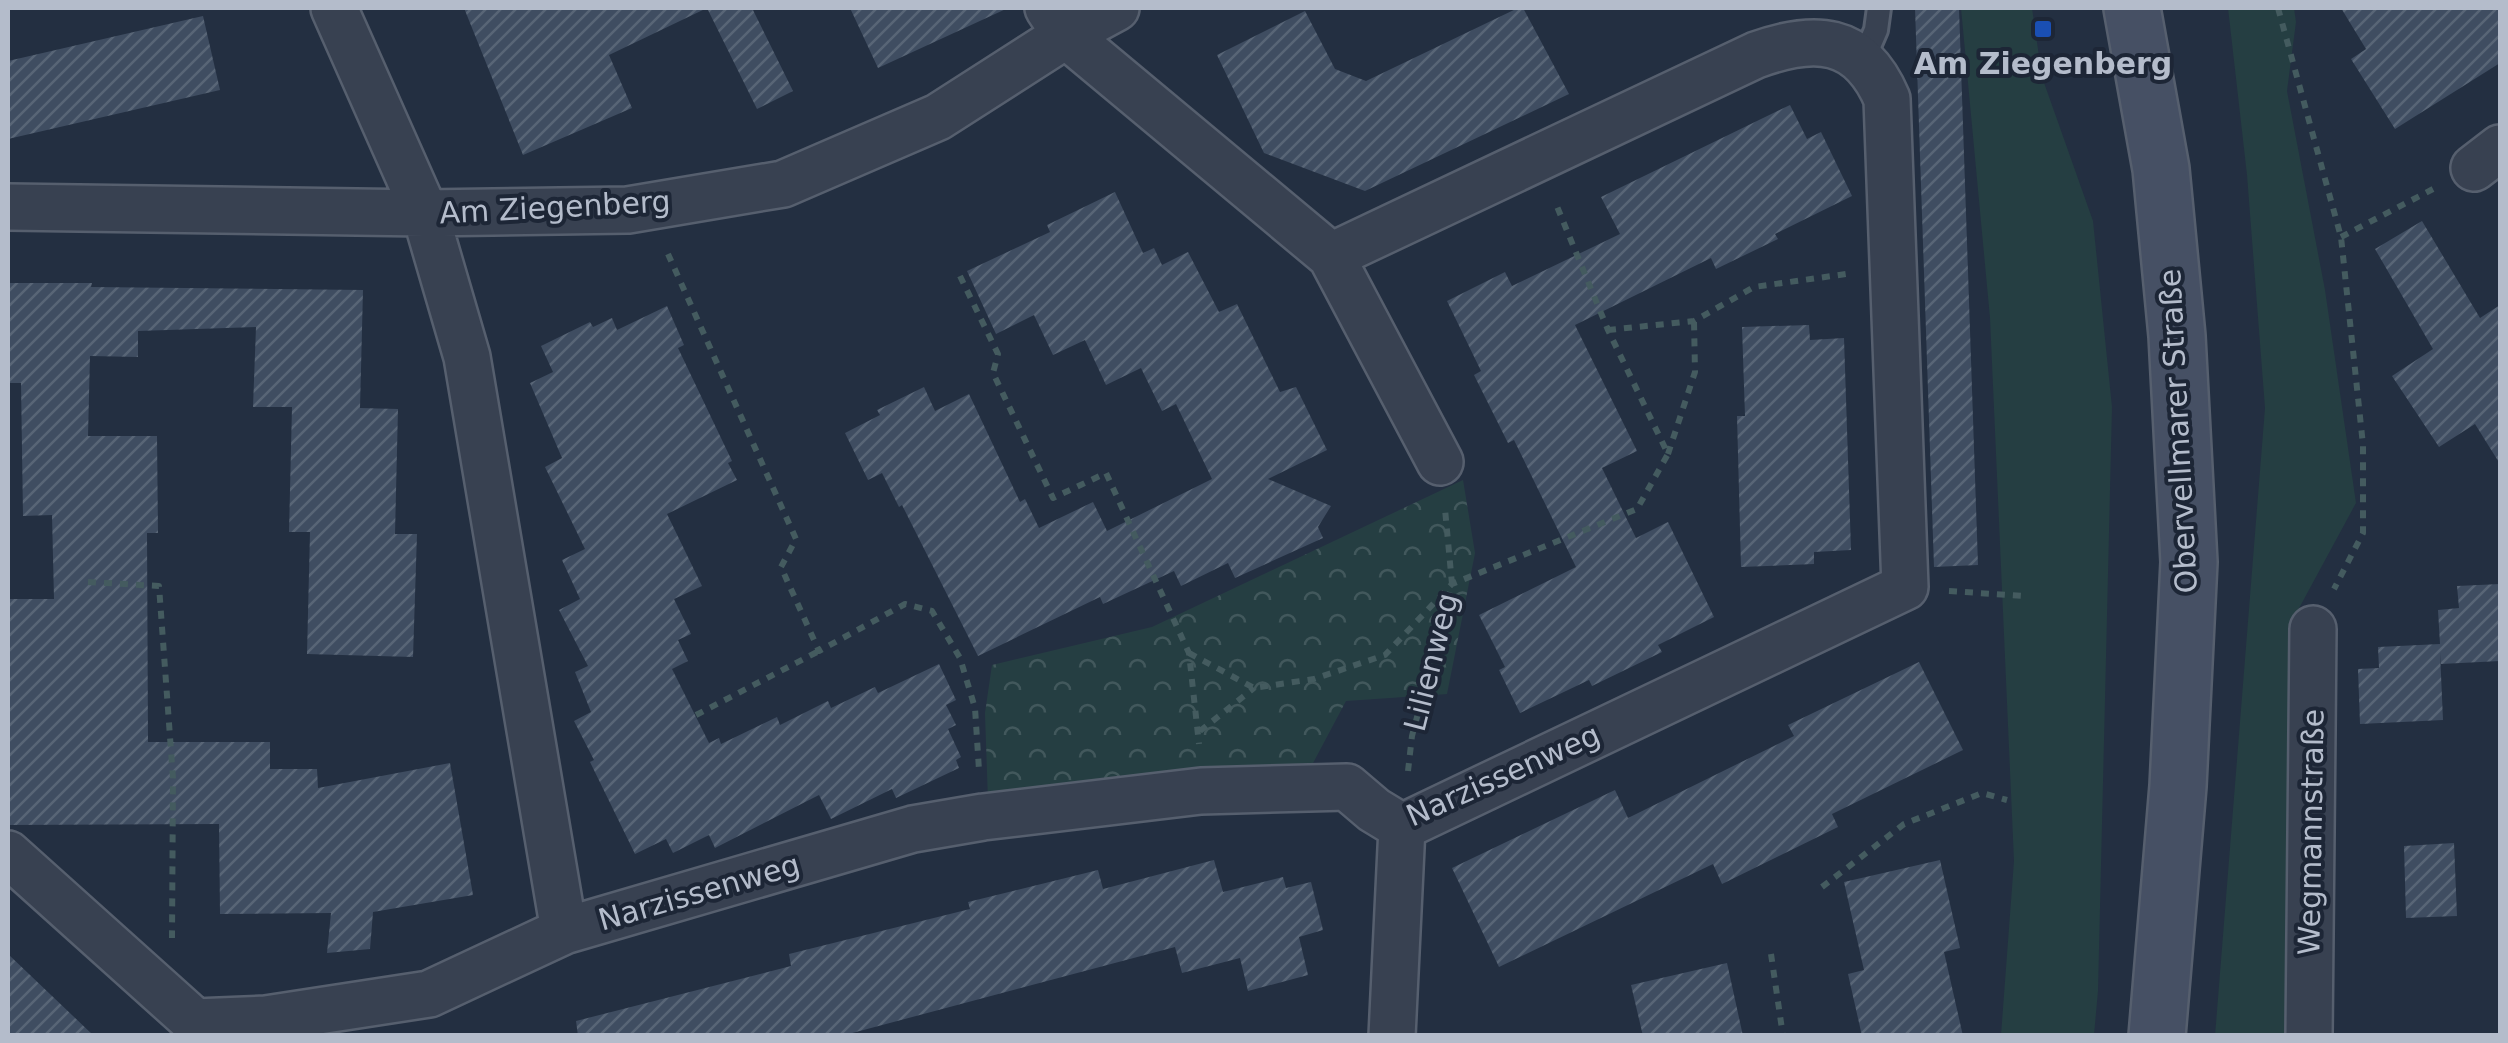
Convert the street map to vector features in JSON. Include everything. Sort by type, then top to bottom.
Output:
[{"type":"main road","name":"Obervellmarer Straße","points":[[2132,8],[2162,188],[2177,336],[2189,562],[2178,786],[2157,1036]]},
{"type":"street","name":"Narzissenweg","points":[[334,8],[425,213],[467,357],[564,931]]},
{"type":"street","name":"Am Ziegenberg","points":[[8,207],[425,213],[648,207],[783,184],[938,117],[1057,21],[1116,8]]},
{"type":"street","points":[[1057,21],[1331,256],[1440,462]]},
{"type":"street","points":[[1331,256],[1756,55],[1815,40],[1841,47],[1863,60],[1878,78],[1887,98],[1905,587]]},
{"type":"street","name":"Narzissenweg","points":[[182,1019],[266,1019],[429,994],[564,931],[913,830],[982,817],[1201,792],[1347,787],[1402,827],[1905,587]]},
{"type":"street","name":"Wegmannstraße","points":[[2309,1036],[2313,628]]},
{"type":"street","points":[[1392,1036],[1402,827]]},
{"type":"street","points":[[8,854],[182,1019]]},
{"type":"lane","points":[[1863,60],[1876,30],[1879,8]]},
{"type":"path","points":[[2278,8],[2341,236],[2364,445],[2363,533],[2313,628]]},
{"type":"path","points":[[2341,236],[2487,158]]},
{"type":"path","points":[[1538,159],[1608,330],[1668,454]]},
{"type":"path","points":[[648,207],[796,539],[781,567],[818,652]]},
{"type":"path","points":[[1608,330],[1694,321],[1754,287],[1892,267]]},
{"type":"path","points":[[960,276],[998,354],[993,373],[1053,498],[1106,473],[1190,652],[1201,792]]},
{"type":"path","points":[[1199,732],[1254,688],[1314,679],[1386,655],[1452,584],[1637,509],[1668,454],[1696,372],[1694,321]]},
{"type":"path","points":[[729,388],[742,382]]},
{"type":"path","name":"Lilienweg","points":[[1402,827],[1412,736],[1452,584],[1440,462]]},
{"type":"path","points":[[88,582],[159,586],[173,778],[174,909],[182,1019]]},
{"type":"path","points":[[1905,587],[2023,596]]},
{"type":"path","points":[[696,715],[904,604],[932,611],[960,658],[975,708],[982,817]]},
{"type":"path","points":[[1190,652],[1254,688]]},
{"type":"path","points":[[1822,887],[1904,824],[1982,793],[2007,800]]},
{"type":"path","points":[[1771,954],[1783,1036]]},
{"type":"green space","points":[[1961,8],[2032,8],[2042,77],[2093,221],[2112,407],[2094,1035],[2001,1035],[2014,861],[1990,318]]},
{"type":"green space","points":[[2228,8],[2294,8],[2296,22],[2287,91],[2325,290],[2356,503],[2297,612],[2295,1035],[2215,1036],[2265,408],[2247,175]]},
{"type":"green space","points":[[1463,480],[1475,553],[1447,694],[1346,701],[1313,763],[1242,776],[988,800],[985,713],[992,665],[1152,627]]},
{"type":"building","points":[[464,8],[707,8],[609,55],[632,108],[523,155]]},
{"type":"building","points":[[707,8],[752,8],[793,91],[757,109]]},
{"type":"building","points":[[850,8],[1008,8],[878,68]]},
{"type":"building","points":[[1523,8],[1569,94],[1365,191],[1264,153],[1217,55],[1305,11],[1335,69],[1366,81]]},
{"type":"building","points":[[1915,8],[1959,8],[1978,565],[1934,567]]},
{"type":"building","points":[[2341,8],[2500,8],[2500,63],[2395,129],[2351,59],[2366,49]]},
{"type":"building","points":[[203,16],[220,90],[8,139],[8,61]]},
{"type":"building","points":[[1790,105],[1807,139],[1821,132],[1852,196],[1716,269],[1711,258],[1575,325],[1637,451],[1602,468],[1636,538],[1668,522],[1714,617],[1658,645],[1662,652],[1592,686],[1589,680],[1520,713],[1499,670],[1505,667],[1479,615],[1576,567],[1514,440],[1508,443],[1474,375],[1481,371],[1447,301],[1505,272],[1512,286],[1620,234],[1601,197]]},
{"type":"building","points":[[1115,192],[1143,253],[1154,248],[1162,265],[1188,252],[1219,312],[1237,304],[1280,392],[1296,387],[1327,450],[1268,479],[1331,506],[1318,527],[1323,538],[1235,578],[1228,563],[1181,586],[1174,571],[1103,604],[1100,597],[978,656],[902,505],[899,507],[882,473],[868,480],[845,433],[880,415],[877,410],[924,387],[935,411],[969,394],[1020,502],[1025,499],[1039,528],[1093,502],[1107,531],[1212,479],[1176,404],[1162,411],[1141,368],[1106,385],[1085,340],[1053,355],[1034,315],[996,334],[967,271],[1050,232],[1047,225]]},
{"type":"building","points":[[2422,221],[2480,318],[2500,305],[2500,464],[2475,424],[2439,447],[2392,376],[2433,349],[2375,249]]},
{"type":"building","points":[[8,283],[363,290],[360,408],[398,409],[395,534],[417,534],[413,657],[307,654],[310,532],[289,532],[292,407],[253,407],[256,327],[138,331],[138,357],[90,356],[88,436],[157,436],[158,533],[147,533],[148,742],[270,742],[270,769],[317,769],[318,788],[450,763],[473,895],[373,912],[370,949],[327,953],[331,913],[220,914],[219,824],[8,825],[8,599],[54,599],[52,515],[23,516],[21,383],[8,383]]},
{"type":"building","points":[[667,306],[684,345],[678,348],[732,461],[728,463],[737,480],[667,514],[702,586],[674,599],[691,634],[678,640],[688,661],[672,669],[709,743],[719,738],[721,744],[777,717],[780,725],[828,701],[831,708],[875,687],[878,693],[939,664],[956,700],[946,705],[956,725],[948,729],[961,757],[956,760],[959,768],[896,798],[892,789],[831,819],[819,795],[715,848],[709,835],[673,853],[666,839],[635,854],[574,721],[591,712],[575,672],[588,666],[559,610],[580,599],[562,560],[585,549],[545,467],[562,458],[530,383],[553,372],[541,346],[590,322],[593,327],[612,318],[617,330]]},
{"type":"building","points":[[1809,325],[1810,340],[1844,338],[1851,550],[1814,552],[1814,564],[1741,567],[1737,416],[1745,416],[1742,327]]},
{"type":"building","points":[[2500,584],[2500,661],[2441,664],[2440,652],[2443,720],[2360,724],[2358,669],[2379,668],[2378,647],[2440,644],[2438,610],[2459,608],[2457,586]]},
{"type":"building","points":[[1919,662],[1963,750],[1832,814],[1838,827],[1722,884],[1713,864],[1499,967],[1452,868],[1615,790],[1628,818],[1794,736],[1788,725]]},
{"type":"building","points":[[2454,843],[2457,916],[2406,918],[2404,846]]},
{"type":"building","points":[[1214,860],[1223,892],[1283,877],[1286,888],[1311,882],[1323,930],[1299,937],[1308,975],[1248,991],[1240,958],[1182,973],[1175,947],[841,1036],[578,1036],[576,1021],[791,966],[789,954],[970,909],[968,902],[1098,870],[1103,889]]},
{"type":"building","points":[[1940,860],[1960,948],[1944,952],[1963,1036],[1862,1036],[1848,974],[1864,970],[1844,882]]},
{"type":"building","points":[[8,954],[94,1036],[8,1036]]},
{"type":"building","points":[[1727,963],[1743,1036],[1643,1036],[1631,985]]},
{"type":"place","name":"Am Ziegenberg","points":[[2043,29]]}]
